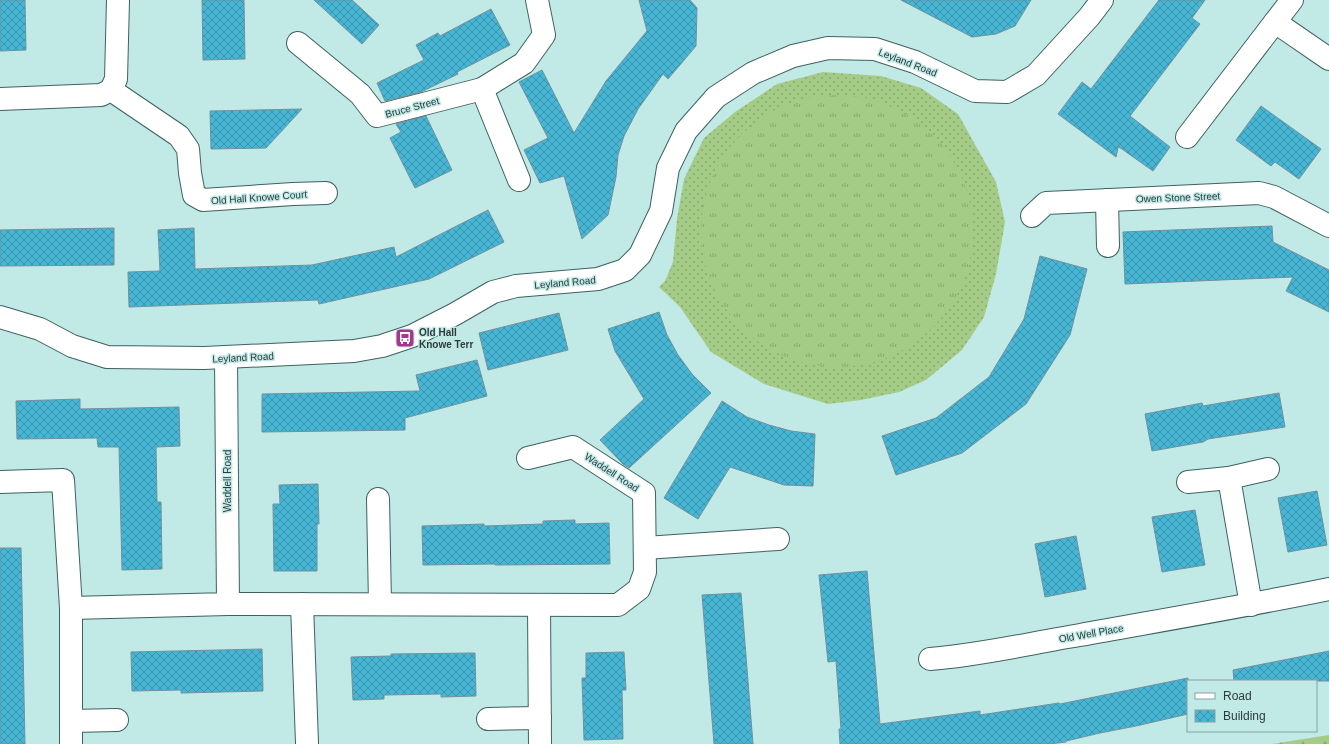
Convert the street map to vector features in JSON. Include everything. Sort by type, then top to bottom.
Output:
[{"type":"street","points":[[0,99],[101,95],[111,90],[116,79],[118,0]]},
{"type":"street","name":"Bruce Street","points":[[298,43],[360,94],[377,116],[482,89],[524,63],[544,35],[537,0]]},
{"type":"street","name":"Leyland Road","points":[[0,317],[40,329],[72,346],[107,357],[204,358],[354,351],[382,346],[412,336],[493,292],[516,286],[598,279],[625,270],[640,254],[661,211],[668,168],[686,131],[716,97],[753,73],[793,56],[828,48],[875,49],[915,62],[975,91],[1007,92],[1036,75],[1089,17],[1102,0]]},
{"type":"street","points":[[1187,137],[1292,0]]},
{"type":"street","points":[[1275,22],[1329,59]]},
{"type":"street","points":[[482,89],[519,180]]},
{"type":"street","name":"Old Hall Knowe Court","points":[[111,90],[179,136],[188,149],[194,195],[203,200],[326,193]]},
{"type":"street","name":"Owen Stone Street","points":[[1032,216],[1046,203],[1259,193],[1274,197],[1327,220]]},
{"type":"street","points":[[1107,200],[1108,246]]},
{"type":"street","name":"Waddell Road","points":[[226,357],[228,604]]},
{"type":"street","name":"Waddell Road","points":[[71,608],[228,604],[618,605],[639,590],[645,572],[644,493],[573,447],[528,458]]},
{"type":"street","points":[[1188,482],[1229,478],[1268,469]]},
{"type":"street","points":[[1229,478],[1251,605]]},
{"type":"street","points":[[0,482],[62,480],[71,608],[71,744]]},
{"type":"street","points":[[378,499],[380,604]]},
{"type":"street","points":[[645,548],[778,539]]},
{"type":"street","name":"Old Well Place","points":[[930,659],[957,656],[1251,605],[1329,589]]},
{"type":"street","points":[[302,604],[307,743]]},
{"type":"street","points":[[540,605],[540,744]]},
{"type":"street","points":[[488,719],[540,718]]},
{"type":"street","points":[[71,721],[117,720]]},
{"type":"green space","points":[[823,72],[881,76],[921,88],[958,114],[996,182],[1005,222],[996,274],[984,317],[962,350],[926,380],[899,392],[861,400],[828,404],[764,384],[711,352],[680,307],[659,287],[665,281],[673,262],[677,219],[684,179],[704,138],[735,112],[777,84]]},
{"type":"green space","points":[[824,95],[850,95],[864,97],[889,105],[913,118],[933,135],[950,155],[963,179],[971,204],[973,231],[971,258],[963,283],[950,307],[933,327],[913,344],[889,357],[864,365],[850,367],[824,367],[797,361],[773,351],[751,336],[732,317],[717,295],[707,271],[701,244],[701,218],[707,191],[717,167],[732,145],[751,126],[773,111],[797,101]]},
{"type":"green space","points":[[1329,735],[1329,744],[1272,744]]},
{"type":"building","points":[[0,0],[25,0],[26,50],[0,51]]},
{"type":"building","points":[[202,0],[244,0],[245,59],[203,60]]},
{"type":"building","points":[[314,0],[352,0],[379,25],[362,44]]},
{"type":"building","points":[[639,0],[690,0],[697,8],[696,46],[668,79],[663,74],[638,109],[624,136],[618,155],[616,177],[608,215],[582,239],[564,176],[540,183],[524,150],[548,138],[519,82],[542,70],[574,133],[606,81],[647,31]]},
{"type":"building","points":[[901,0],[1031,0],[1015,26],[996,34],[972,37]]},
{"type":"building","points":[[1159,0],[1205,0],[1192,18],[1200,24],[1130,116],[1170,147],[1153,171],[1119,147],[1119,144],[1116,157],[1058,114],[1082,82],[1091,89]]},
{"type":"building","points":[[491,9],[510,45],[457,72],[458,74],[421,92],[385,101],[377,83],[424,60],[416,45],[438,33],[440,36]]},
{"type":"building","points":[[1261,106],[1321,149],[1299,179],[1275,162],[1271,166],[1236,140]]},
{"type":"building","points":[[302,109],[266,148],[211,149],[210,111]]},
{"type":"building","points":[[426,116],[452,170],[415,188],[390,138],[401,132],[396,124]]},
{"type":"building","points":[[488,210],[504,242],[429,279],[319,304],[318,300],[129,307],[128,272],[160,271],[158,230],[194,228],[195,269],[312,265],[394,247],[396,257]]},
{"type":"building","points":[[1272,226],[1273,242],[1329,270],[1329,312],[1286,291],[1293,277],[1125,284],[1123,232]]},
{"type":"building","points":[[114,228],[114,265],[0,266],[0,230]]},
{"type":"building","points":[[1040,256],[1087,269],[1070,335],[1026,404],[962,453],[896,475],[882,436],[936,418],[989,377],[1024,319]]},
{"type":"building","points":[[659,312],[667,335],[678,355],[692,374],[711,393],[629,468],[623,464],[600,440],[644,399],[615,351],[608,329]]},
{"type":"building","points":[[559,313],[568,350],[488,370],[479,333]]},
{"type":"building","points":[[477,360],[487,396],[405,418],[405,430],[262,432],[262,394],[420,391],[416,375]]},
{"type":"building","points":[[1279,393],[1285,427],[1208,439],[1203,442],[1152,451],[1145,414],[1202,403],[1203,406]]},
{"type":"building","points":[[80,399],[80,409],[179,407],[180,446],[156,447],[157,502],[161,502],[162,569],[122,570],[119,447],[98,447],[97,438],[17,439],[16,401]]},
{"type":"building","points":[[722,401],[747,417],[769,425],[791,431],[815,434],[813,486],[784,485],[730,467],[698,519],[664,498]]},
{"type":"building","points":[[318,484],[319,524],[317,524],[317,571],[274,571],[273,504],[280,504],[279,485]]},
{"type":"building","points":[[1317,491],[1327,545],[1288,552],[1278,498]]},
{"type":"building","points":[[1195,510],[1205,565],[1162,572],[1152,517]]},
{"type":"building","points":[[575,520],[575,524],[609,523],[610,564],[423,565],[422,526],[543,524],[543,521]]},
{"type":"building","points":[[1076,536],[1086,589],[1045,597],[1035,544]]},
{"type":"building","points":[[0,548],[21,548],[25,744],[0,744]]},
{"type":"building","points":[[867,571],[880,724],[980,711],[980,715],[1060,704],[1188,678],[1187,714],[1066,742],[1049,744],[840,744],[839,729],[841,729],[836,661],[828,662],[819,575]]},
{"type":"building","points":[[741,593],[753,744],[714,744],[702,595]]},
{"type":"building","points":[[262,649],[263,691],[181,693],[181,690],[132,691],[131,652]]},
{"type":"building","points":[[1329,651],[1329,681],[1234,680],[1233,670]]},
{"type":"building","points":[[624,652],[626,690],[622,690],[623,739],[584,740],[582,678],[586,678],[586,653]]},
{"type":"building","points":[[475,653],[476,696],[441,697],[441,694],[384,695],[384,699],[353,700],[351,657],[391,656],[391,654]]},
{"type":"place","name":"Old Hall Knowe Terr","points":[[405,338]]}]
